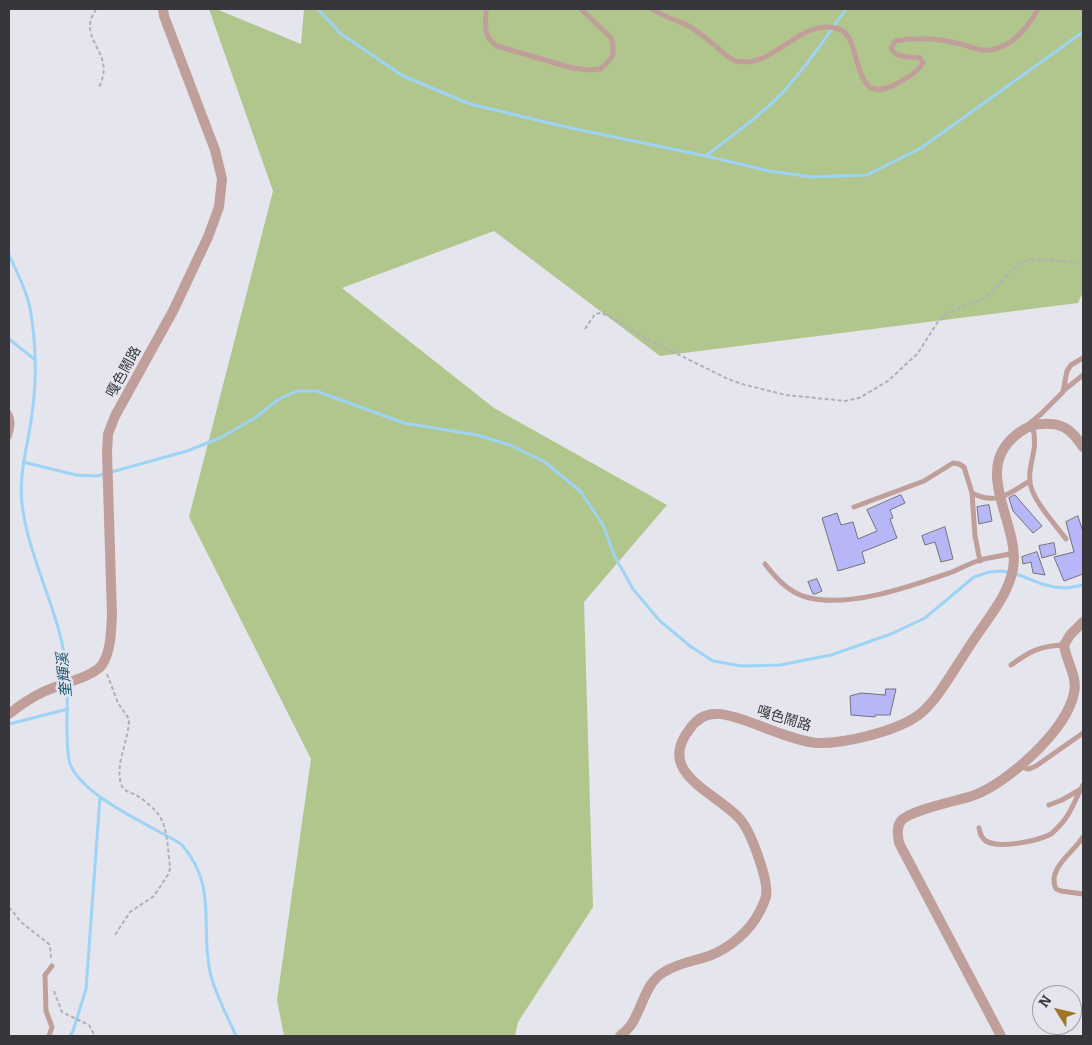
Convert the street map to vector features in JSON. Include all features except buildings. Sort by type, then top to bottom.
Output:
[{"type":"street","name":"嘎色鬧路","points":[[100,667],[106,656],[112,615],[108,434],[115,416],[173,311],[208,237],[219,207],[222,179],[215,150],[162,9]]},
{"type":"street","points":[[1029,426],[1042,423],[1057,424],[1074,434],[1083,447]]},
{"type":"street","name":"嘎色鬧路","points":[[620,1036],[631,1024],[652,984],[662,972],[711,956],[728,947],[744,933],[759,913],[766,897],[766,879],[741,820],[722,802],[703,790],[686,774],[681,765],[679,750],[687,731],[698,719],[715,714],[733,717],[801,740],[816,743],[837,741],[871,735],[915,718],[929,706],[1009,584],[1015,553],[996,473],[999,455],[1008,441],[1029,426]]},
{"type":"street","points":[[1001,1036],[899,843],[897,833],[900,822],[910,815],[974,795],[997,784],[1020,767],[1046,741],[1069,709],[1075,692],[1074,677],[1066,657],[1064,645],[1070,635],[1083,622]]},
{"type":"street","points":[[9,714],[26,701],[45,691],[90,674],[100,667]]},
{"type":"lane","points":[[486,9],[485,30],[489,40],[497,46],[572,68],[600,69],[612,55],[613,45],[611,38],[582,9]]},
{"type":"lane","points":[[652,9],[696,31],[736,60],[760,59],[773,53],[804,32],[826,27],[837,28],[844,31],[849,37],[862,77],[868,85],[876,89],[884,89],[894,85],[917,70],[923,63],[920,58],[897,55],[892,52],[891,48],[895,41],[930,38],[989,50],[1008,43],[1026,29],[1038,9]]},
{"type":"lane","points":[[1063,392],[1068,371],[1071,366],[1083,358]]},
{"type":"lane","points":[[1066,539],[1033,494],[1030,481],[1035,436],[1029,426],[1083,375]]},
{"type":"lane","points":[[9,413],[12,427],[9,437]]},
{"type":"lane","points":[[854,506],[924,481],[952,463],[959,464],[964,467],[972,493],[975,536],[980,560]]},
{"type":"lane","points":[[972,493],[980,497],[1001,498],[1030,481]]},
{"type":"lane","points":[[765,564],[777,580],[791,590],[806,597],[837,599],[887,593],[926,581],[980,560],[1015,553]]},
{"type":"lane","points":[[1011,665],[1038,648],[1064,645]]},
{"type":"lane","points":[[1020,767],[1029,769],[1036,766],[1083,733]]},
{"type":"lane","points":[[1049,805],[1067,798],[1082,787]]},
{"type":"lane","points":[[979,828],[980,835],[986,841],[1000,845],[1036,839],[1051,833],[1062,823],[1082,787]]},
{"type":"lane","points":[[1083,836],[1058,867],[1054,879],[1056,889],[1083,894]]},
{"type":"lane","points":[[49,1036],[52,1027],[46,1011],[45,975],[52,966]]},
{"type":"path","points":[[96,9],[91,20],[90,31],[93,42],[101,54],[104,69],[103,79],[99,87]]},
{"type":"path","points":[[585,329],[595,314],[601,313],[728,379],[792,396],[845,401],[859,398],[888,381],[918,353],[937,323],[948,313],[982,299],[996,288],[1014,268],[1023,262],[1032,259],[1083,263]]},
{"type":"path","points":[[100,667],[110,678],[118,703],[128,715],[129,720],[121,766],[121,786],[143,799],[159,816],[164,827],[170,868],[169,873],[154,896],[130,912],[116,935]]},
{"type":"green space","points":[[209,9],[216,9],[301,44],[304,9],[1083,9],[1083,292],[1078,303],[660,356],[494,231],[342,288],[494,408],[667,505],[584,602],[593,907],[518,1022],[515,1036],[284,1036],[277,1000],[311,759],[189,517],[273,191]]},
{"type":"waterway","points":[[318,9],[341,34],[403,76],[470,104],[769,171],[812,177],[867,175],[921,148],[1083,32]]},
{"type":"waterway","points":[[706,156],[756,117],[783,92],[808,62],[846,9]]},
{"type":"waterway","name":"奎輝溪","points":[[9,255],[21,281],[30,308],[35,347],[34,401],[21,486],[23,511],[33,554],[61,637],[67,680]]},
{"type":"waterway","points":[[9,339],[34,359]]},
{"type":"waterway","points":[[23,462],[76,475],[97,476],[187,451],[220,438],[255,418],[279,399],[297,391],[316,391],[404,423],[477,435],[510,445],[545,462],[581,492],[603,525],[614,555],[633,589],[659,620],[690,646],[713,661],[742,666],[780,665],[831,655],[891,634],[925,618],[974,577],[989,572],[1002,571],[1054,587],[1067,588],[1083,585]]},
{"type":"waterway","name":"奎輝溪","points":[[67,686],[68,751],[69,760],[75,773],[85,785],[100,797],[181,844],[192,859],[200,875],[206,905],[207,954],[210,972],[218,996],[236,1036]]},
{"type":"waterway","points":[[9,724],[68,709]]},
{"type":"waterway","points":[[70,1036],[86,989],[100,797]]}]
